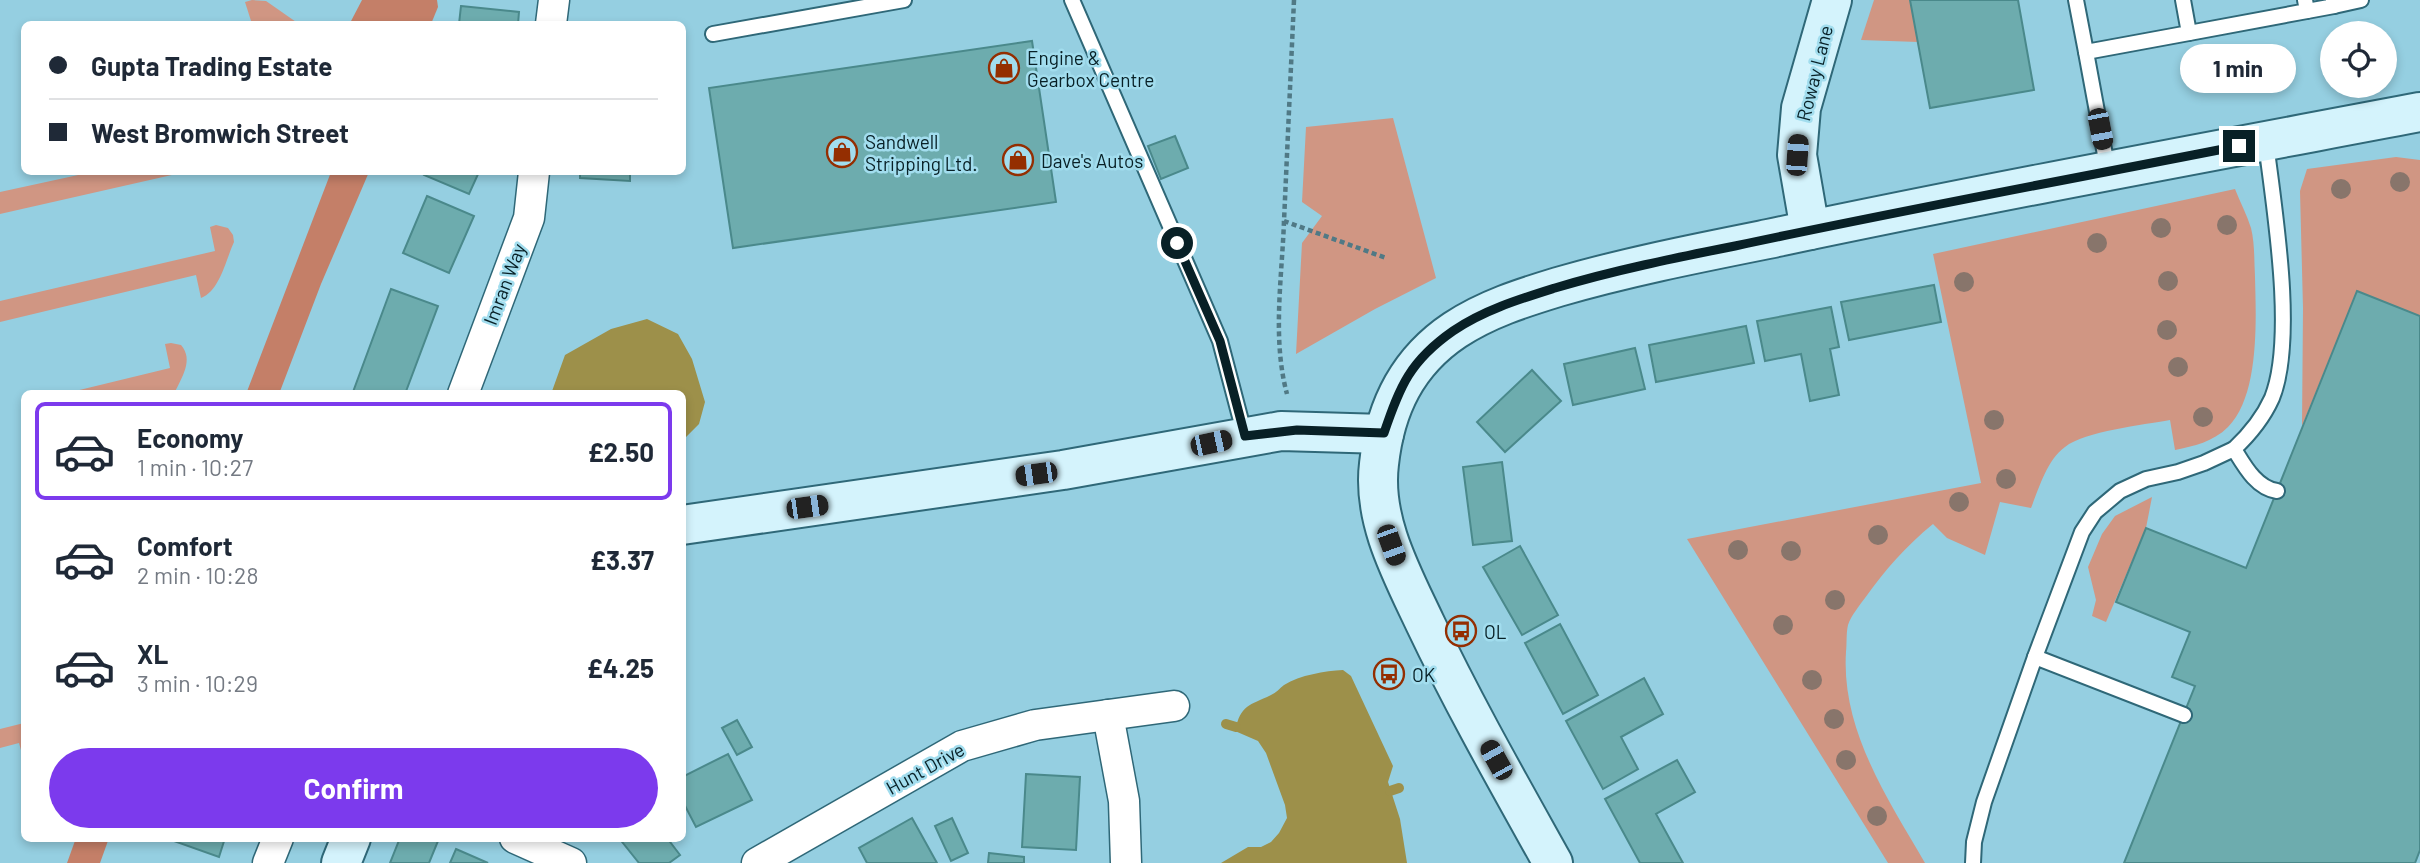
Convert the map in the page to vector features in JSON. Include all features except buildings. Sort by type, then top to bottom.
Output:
[{"type":"main road","name":"Roway Lane","points":[[1810,230],[1797,155],[1801,108],[1832,0]]},
{"type":"main road","points":[[1553,863],[1449,674],[1384,528],[1378,468],[1384,433],[1398,391],[1419,360],[1452,332],[1479,316],[1514,300],[1610,272],[1810,230],[2420,112]]},
{"type":"main road","points":[[686,524],[1063,470],[1245,436],[1297,430],[1384,433]]},
{"type":"main road","points":[[341,863],[349,842]]},
{"type":"street","points":[[551,21],[554,0]]},
{"type":"street","name":"Imran Way","points":[[464,390],[529,218],[534,175]]},
{"type":"street","name":"Hunt Drive","points":[[757,863],[962,746],[1035,725],[1174,706]]},
{"type":"street","points":[[1108,715],[1124,802],[1126,863]]},
{"type":"street","points":[[268,863],[276,842]]},
{"type":"street","points":[[524,842],[571,863]]},
{"type":"lane","points":[[713,34],[904,0]]},
{"type":"lane","points":[[1072,0],[1220,341],[1245,436]]},
{"type":"lane","points":[[2076,0],[2108,172]]},
{"type":"lane","points":[[2183,0],[2189,33]]},
{"type":"lane","points":[[2086,52],[2189,33],[2306,6],[2363,0]]},
{"type":"lane","points":[[1973,863],[1973,842],[1984,802],[2082,532],[2095,512],[2120,491],[2234,449],[2254,430],[2272,397],[2280,358],[2282,312],[2276,225],[2266,141]]},
{"type":"lane","points":[[2234,449],[2253,477],[2268,490],[2277,491]]},
{"type":"lane","points":[[2035,657],[2183,715]]},
{"type":"path","points":[[1294,0],[1279,330],[1281,372],[1297,430]]},
{"type":"path","points":[[1284,221],[1386,258]]},
{"type":"shaded area","points":[[362,0],[437,0],[438,7],[432,21],[351,21]]},
{"type":"shaded area","points":[[1874,0],[1910,0],[1918,42],[1861,40]]},
{"type":"shaded area","points":[[266,1],[295,21],[251,21],[245,2]]},
{"type":"shaded area","points":[[1393,118],[1436,278],[1296,354],[1302,243],[1322,216],[1302,202],[1306,127]]},
{"type":"shaded area","points":[[2396,157],[2420,160],[2420,316],[2357,291],[2302,426],[2300,191],[2307,169]]},
{"type":"shaded area","points":[[78,175],[172,175],[0,214],[0,192]]},
{"type":"shaded area","points":[[330,175],[368,175],[321,284],[281,390],[248,390]]},
{"type":"shaded area","points":[[2235,189],[2251,228],[2253,240],[2255,334],[2246,396],[2228,427],[2210,440],[2175,450],[2170,420],[2115,429],[2074,441],[2053,459],[2031,508],[2000,502],[1985,555],[1947,538],[1933,524],[1888,568],[1851,618],[1847,631],[1846,681],[1859,736],[1882,789],[1925,863],[1888,863],[1687,539],[1981,483],[1933,254]]},
{"type":"shaded area","points":[[216,225],[228,228],[234,242],[218,282],[201,298],[196,275],[0,322],[0,301],[215,251],[210,227]]},
{"type":"shaded area","points":[[647,319],[678,334],[692,359],[705,402],[699,424],[686,437],[686,390],[552,390],[565,355],[611,329]]},
{"type":"shaded area","points":[[165,344],[181,345],[187,357],[176,390],[79,390],[170,368]]},
{"type":"shaded area","points":[[2152,497],[2146,528],[2106,622],[2092,616],[2096,600],[2088,567],[2102,534],[2115,516]]},
{"type":"shaded area","points":[[1343,670],[1351,676],[1393,766],[1388,782],[1400,819],[1407,863],[1221,863],[1248,847],[1261,847],[1271,842],[1287,818],[1266,753],[1258,741],[1235,731],[1243,711],[1297,679]]},
{"type":"shaded area","points":[[21,724],[21,750],[19,743],[0,748],[0,729]]},
{"type":"shaded area","points":[[75,842],[108,842],[100,863],[67,863]]},
{"type":"waterway","points":[[1226,724],[1236,727]]},
{"type":"waterway","points":[[1390,791],[1399,788]]},
{"type":"place","name":"Engine & Gearbox Centre","points":[[1004,68]]},
{"type":"place","name":"Sandwell Stripping Ltd.","points":[[842,152]]},
{"type":"place","name":"Dave's Autos","points":[[1018,160]]},
{"type":"place","name":"OL","points":[[1461,631]]},
{"type":"place","name":"OK","points":[[1389,674]]},
{"type":"route","points":[[1177,243],[1220,341],[1245,436],[1297,430],[1384,433],[1398,391],[1419,360],[1470,320],[1514,300],[1610,272],[2239,146]]}]
